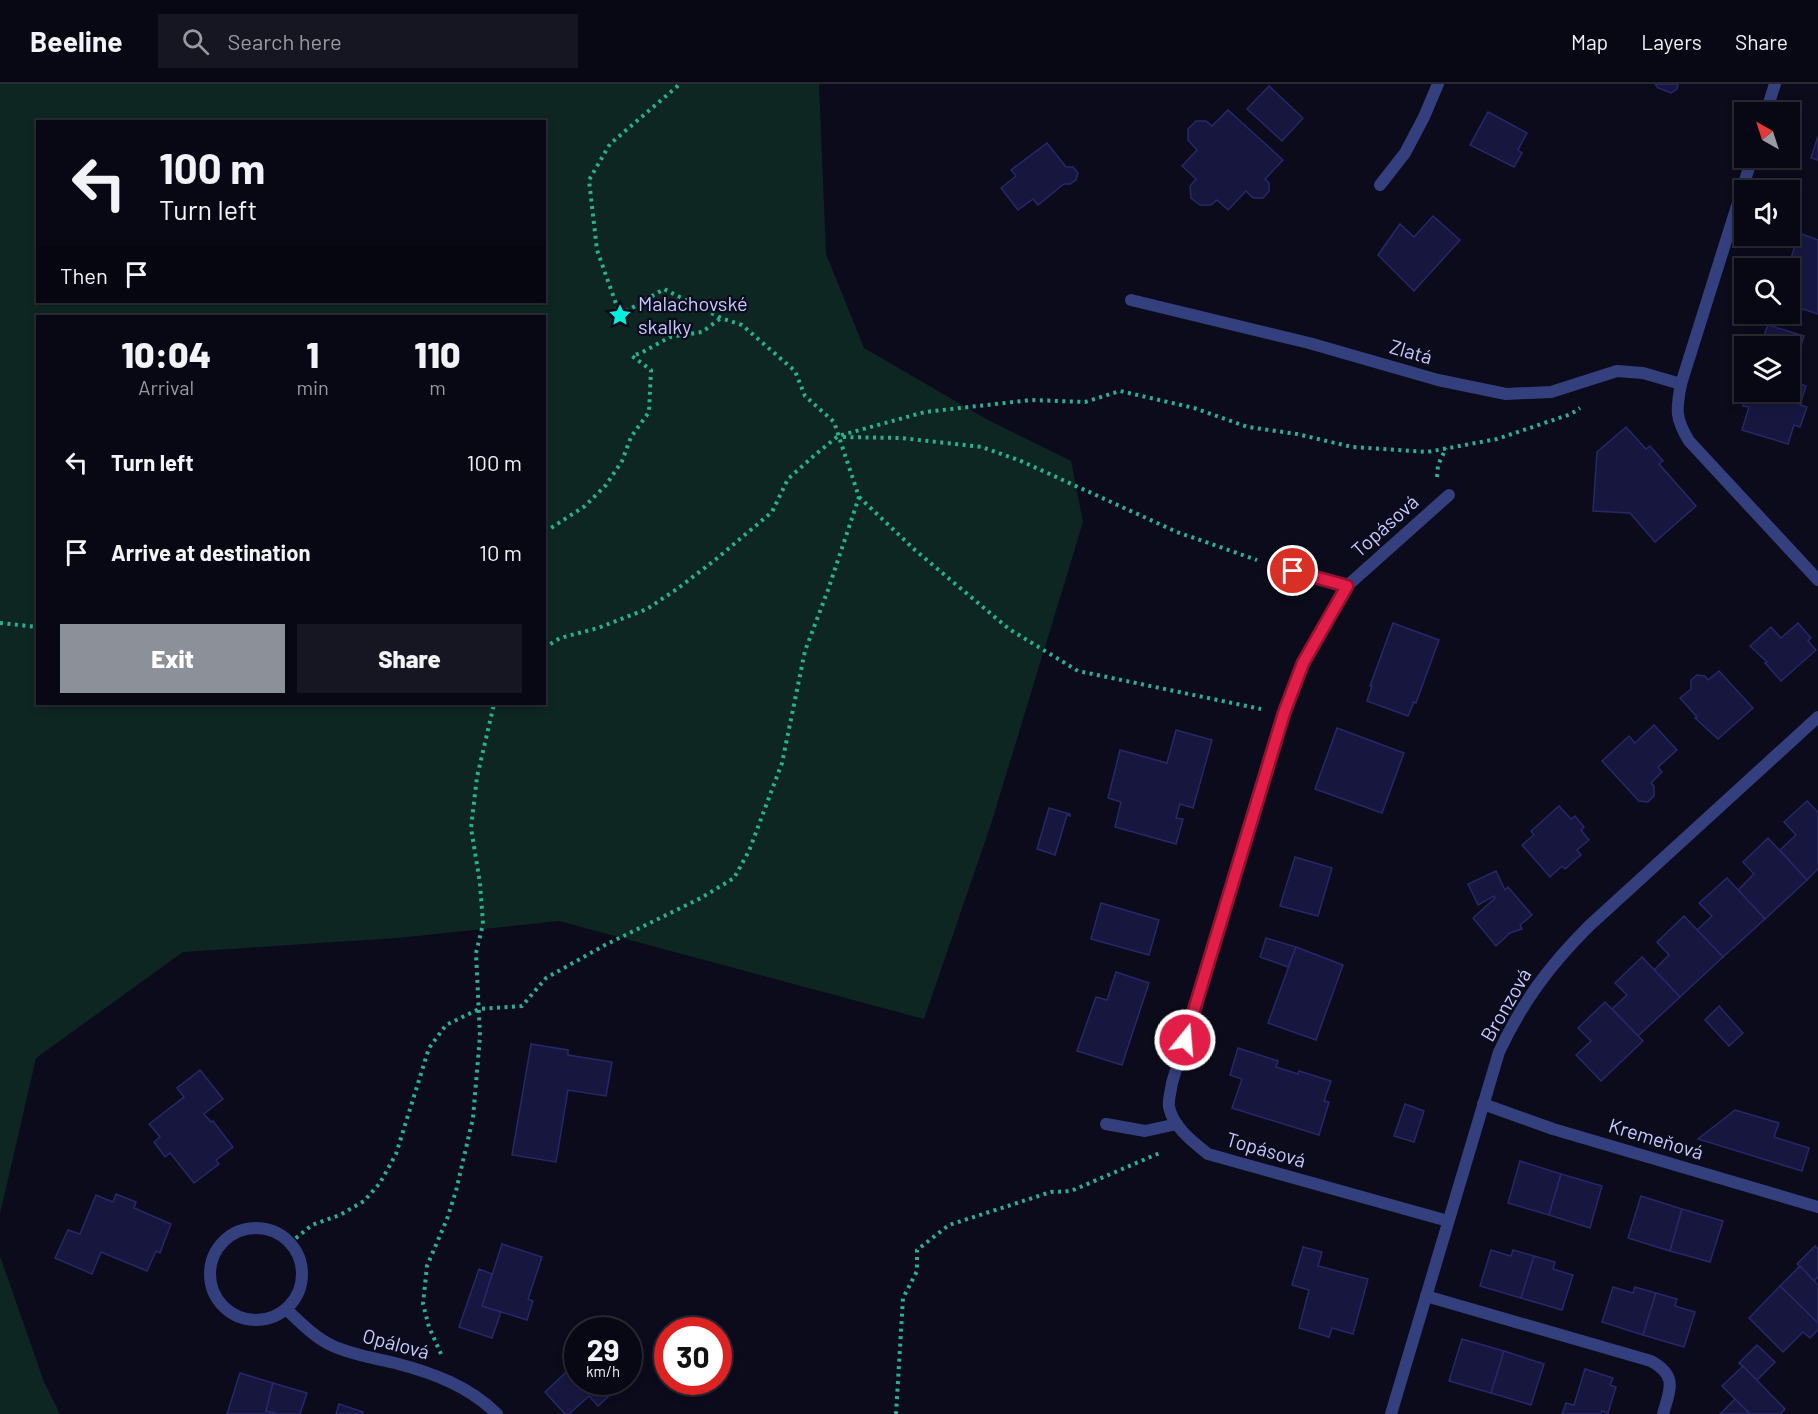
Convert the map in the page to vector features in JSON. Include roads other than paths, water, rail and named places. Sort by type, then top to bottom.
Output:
[{"type":"street","points":[[1380,185],[1405,153],[1438,84]]},
{"type":"street","points":[[1769,102],[1775,84]]},
{"type":"street","points":[[1749,168],[1682,384],[1677,409],[1679,425],[1689,441],[1818,580]]},
{"type":"street","name":"Zlatá","points":[[1131,300],[1309,343],[1438,380],[1506,394],[1551,392],[1617,371],[1642,373],[1682,384]]},
{"type":"street","name":"Topásová","points":[[1448,1221],[1208,1154],[1177,1124],[1169,1106],[1172,1083],[1284,713],[1303,663],[1347,586],[1449,495]]},
{"type":"street","points":[[1275,566],[1347,586]]},
{"type":"street","name":"Bronzová","points":[[1391,1414],[1499,1052],[1527,998],[1566,949],[1604,912],[1818,717]]},
{"type":"street","name":"Kremeňová","points":[[1484,1104],[1553,1129],[1818,1207]]},
{"type":"street","points":[[1106,1124],[1145,1131],[1177,1124]]},
{"type":"street","points":[[250,1228],[265,1229],[278,1234],[290,1243],[298,1255],[302,1269],[301,1284],[296,1298],[286,1309],[273,1317],[257,1321],[241,1318],[227,1311],[216,1299],[210,1284],[209,1269],[214,1253],[224,1241],[236,1232],[250,1228]]},
{"type":"street","points":[[1426,1296],[1651,1361],[1660,1366],[1669,1376],[1671,1386],[1663,1414]]},
{"type":"street","name":"Opálová","points":[[286,1309],[310,1332],[331,1345],[432,1374],[463,1388],[487,1404],[497,1414]]},
{"type":"place","name":"Malachovské skalky","points":[[620,315]]}]
